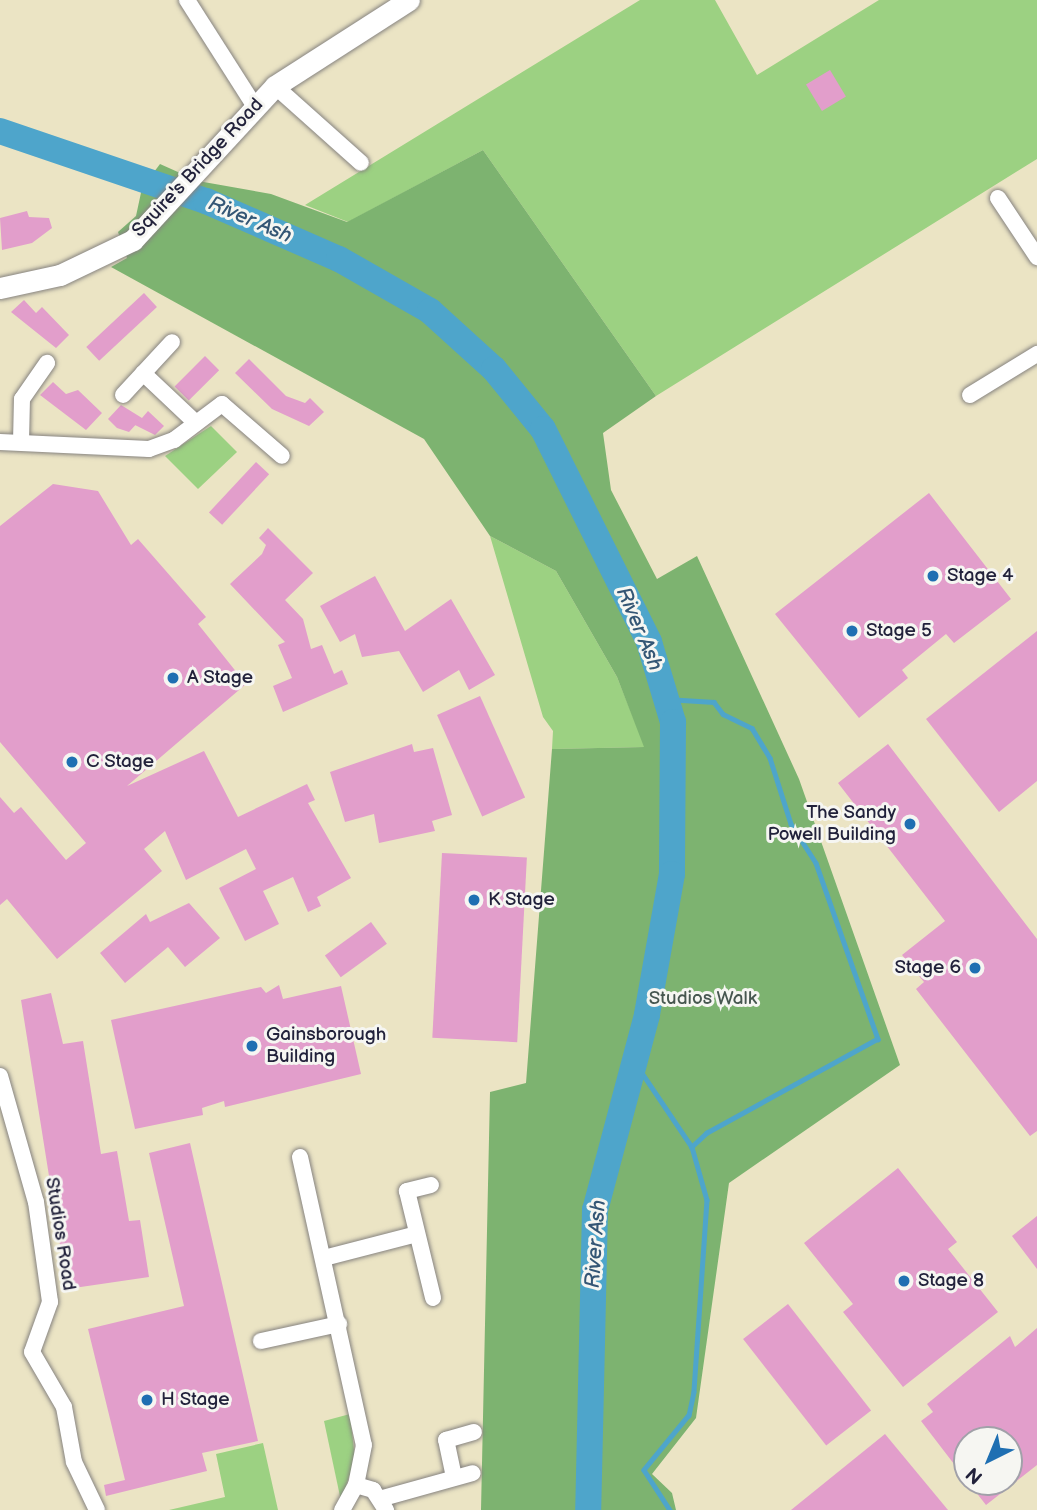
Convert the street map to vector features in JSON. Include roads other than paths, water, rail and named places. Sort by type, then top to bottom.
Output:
[{"type":"street","points":[[187,0],[254,105]]},
{"type":"street","name":"Squire's Bridge Road","points":[[0,288],[86,265],[142,232],[206,156],[275,86],[409,0]]},
{"type":"street","name":"Squire's Bridge Road","points":[[275,86],[361,163]]},
{"type":"street","points":[[998,198],[1037,257]]},
{"type":"street","points":[[123,395],[172,342]]},
{"type":"street","points":[[970,395],[1037,354]]},
{"type":"street","points":[[21,442],[22,399],[47,363]]},
{"type":"street","points":[[143,373],[196,423]]},
{"type":"street","points":[[0,442],[129,452],[162,446],[226,404],[282,456]]},
{"type":"street","name":"Studios Road","points":[[0,1076],[36,1202],[50,1302],[32,1352],[64,1407],[74,1462],[97,1510]]},
{"type":"street","points":[[300,1157],[364,1445],[356,1485],[342,1510]]},
{"type":"street","points":[[431,1185],[407,1191],[433,1298]]},
{"type":"street","points":[[324,1258],[418,1234]]},
{"type":"street","points":[[261,1341],[339,1324]]},
{"type":"street","points":[[454,1477],[446,1440],[474,1432]]},
{"type":"street","points":[[356,1485],[384,1504],[454,1477],[473,1473]]},
{"type":"waterway","name":"River Ash","points":[[0,131],[206,201],[339,259],[430,311],[494,369],[543,429],[649,642],[673,722],[672,874],[647,1015],[595,1210],[588,1510]]},
{"type":"waterway","points":[[666,699],[714,702],[723,714],[752,728],[770,758],[791,824],[816,863],[878,1039],[707,1133],[692,1147]]},
{"type":"waterway","points":[[634,1061],[692,1147],[707,1200],[694,1392],[689,1415],[644,1470],[670,1510]]},
{"type":"place","name":"Stage 4","points":[[933,576]]},
{"type":"place","name":"Stage 5","points":[[852,631]]},
{"type":"place","name":"A Stage","points":[[173,678]]},
{"type":"place","name":"C Stage","points":[[72,762]]},
{"type":"place","name":"The Sandy Powell Building","points":[[910,824]]},
{"type":"place","name":"K Stage","points":[[474,900]]},
{"type":"place","name":"Stage 6","points":[[975,968]]},
{"type":"place","name":"Gainsborough Building","points":[[252,1046]]},
{"type":"place","name":"Stage 8","points":[[904,1281]]},
{"type":"place","name":"H Stage","points":[[147,1400]]},
{"type":"park label","name":"Studios Walk","points":[[703,999]]}]
